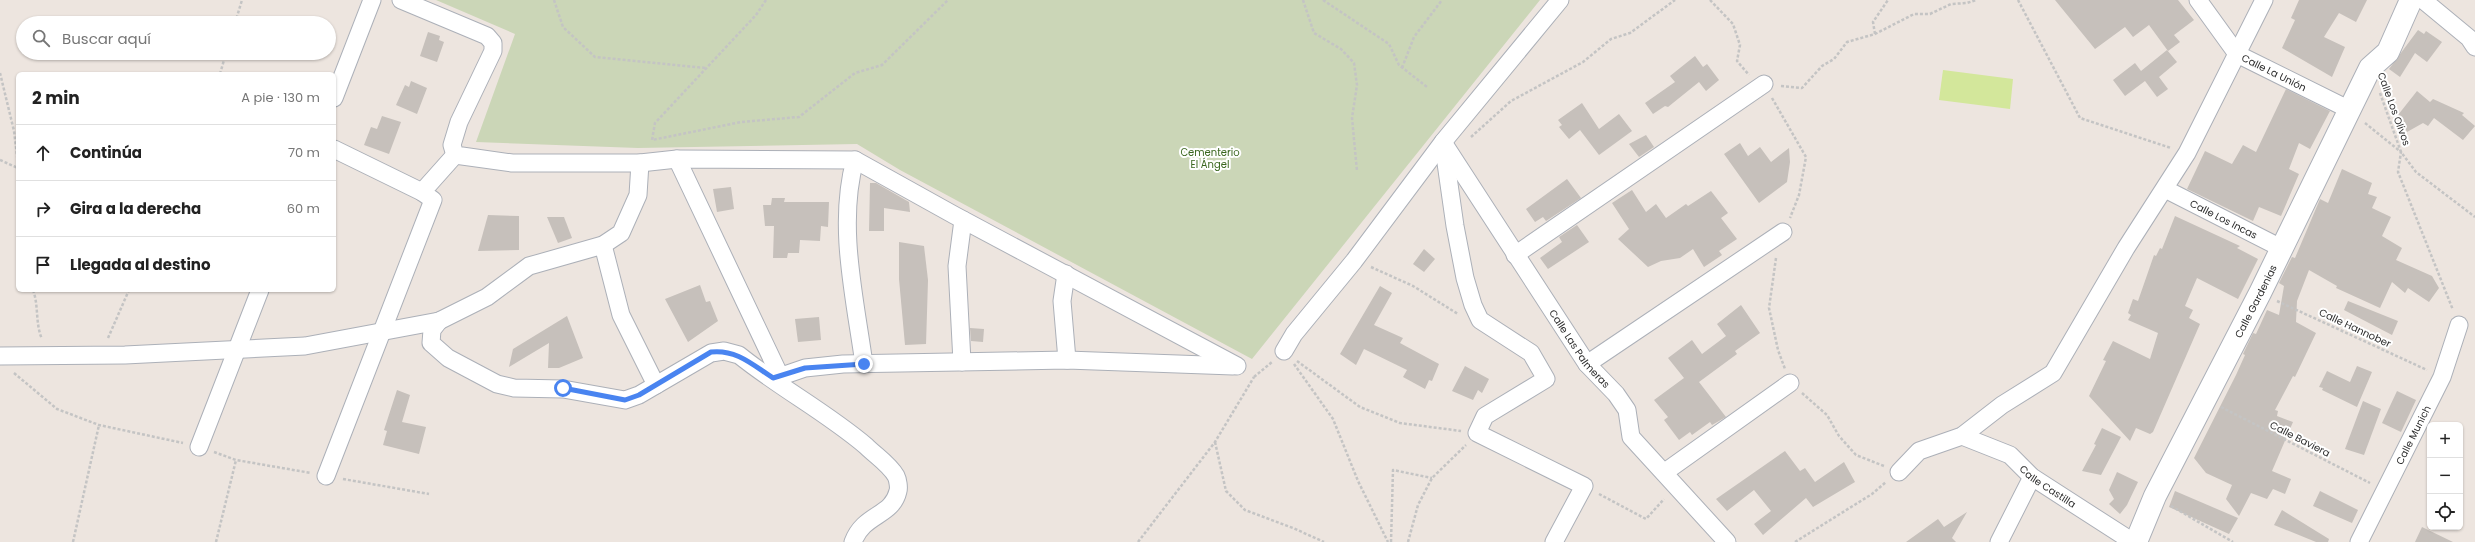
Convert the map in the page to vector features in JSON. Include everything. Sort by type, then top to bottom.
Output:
[{"type":"street","points":[[336,93],[372,0]]},
{"type":"street","points":[[401,0],[487,36],[493,43],[493,51],[459,122],[452,145],[455,155]]},
{"type":"street","points":[[1284,351],[1294,334],[1354,261],[1443,142],[1560,0]]},
{"type":"street","name":"Calle La Unión","points":[[2198,0],[2237,54],[2350,110]]},
{"type":"street","points":[[1899,472],[1920,451],[1962,436],[2002,405],[2053,373],[2126,248],[2187,153],[2264,0]]},
{"type":"street","name":"Calle Gardenias","points":[[2136,542],[2155,496],[2260,293],[2373,64],[2376,42],[2395,0]]},
{"type":"street","name":"Calle Gardenias","points":[[2373,64],[2388,52],[2411,0]]},
{"type":"street","points":[[2423,0],[2469,38],[2475,47]]},
{"type":"street","points":[[1515,255],[1764,84]]},
{"type":"street","points":[[1443,142],[1465,278],[1480,320],[1531,353],[1546,379],[1485,416],[1477,433],[1584,486],[1554,542]]},
{"type":"street","name":"Calle Las Palmeras","points":[[1443,142],[1587,364],[1616,394],[1627,410],[1631,437],[1665,472],[1727,542]]},
{"type":"street","points":[[326,476],[433,200],[422,192],[336,150]]},
{"type":"street","points":[[455,155],[512,163],[640,163],[677,159],[856,160],[963,220],[1237,366]]},
{"type":"street","points":[[422,192],[455,155]]},
{"type":"street","points":[[677,159],[776,378]]},
{"type":"street","points":[[856,160],[850,180],[848,244],[864,364]]},
{"type":"street","points":[[0,356],[100,356],[305,346],[439,321],[487,297],[530,266],[603,245],[621,233],[638,195],[640,163]]},
{"type":"street","name":"Calle Los Incas","points":[[2165,189],[2282,249]]},
{"type":"street","points":[[962,362],[957,266],[963,220]]},
{"type":"street","points":[[1587,364],[1783,232]]},
{"type":"street","points":[[603,245],[621,315],[656,385]]},
{"type":"street","points":[[1066,274],[1062,301],[1067,360]]},
{"type":"street","points":[[199,447],[259,292]]},
{"type":"street","points":[[439,321],[432,330],[431,343],[448,358],[497,384],[514,388],[563,388],[625,400],[656,385],[711,352],[724,351],[739,355],[776,378],[839,423],[886,464],[897,478],[898,491],[890,508],[863,525],[858,530],[853,542]]},
{"type":"street","name":"Calle Munich","points":[[2359,542],[2386,492],[2442,377],[2459,325]]},
{"type":"street","points":[[776,378],[805,368],[864,364],[1067,360],[1237,366]]},
{"type":"street","points":[[1665,472],[1790,383]]},
{"type":"street","name":"Calle Castilla","points":[[1962,436],[2010,454],[2032,477],[2133,542]]},
{"type":"street","points":[[1999,542],[2032,477]]},
{"type":"path","points":[[237,16],[242,0]]},
{"type":"path","points":[[554,0],[562,27],[595,57],[707,68]]},
{"type":"path","points":[[766,0],[756,15],[656,123],[652,140],[741,122],[799,117],[854,73],[882,65],[948,0]]},
{"type":"path","points":[[1303,0],[1314,33],[1341,49],[1354,63],[1357,85],[1352,118],[1357,171]]},
{"type":"path","points":[[1323,0],[1328,1],[1389,44],[1399,66],[1427,87]]},
{"type":"path","points":[[1402,68],[1414,38],[1442,0]]},
{"type":"path","points":[[1443,142],[1470,138],[1510,101],[1583,62],[1611,38],[1630,33],[1675,0]]},
{"type":"path","points":[[1710,0],[1733,24],[1740,45],[1737,61],[1750,76],[1764,84],[1802,88],[1822,66],[1834,59],[1847,42],[1875,34],[1914,14],[1930,14],[1951,4],[1968,3],[1976,0]]},
{"type":"path","points":[[1875,34],[1873,22],[1888,0]]},
{"type":"path","points":[[2018,0],[2080,118],[2187,153]]},
{"type":"path","points":[[221,72],[224,60]]},
{"type":"path","name":"Calle Los Olivos","points":[[2373,64],[2401,152],[2416,172],[2475,217]]},
{"type":"path","points":[[0,73],[14,131],[16,148]]},
{"type":"path","points":[[1764,84],[1806,157],[1799,195],[1783,232],[1777,251],[1769,308],[1778,350],[1790,383],[1827,415],[1839,436],[1856,455],[1899,472],[1872,494],[1795,542]]},
{"type":"path","points":[[2350,110],[2401,152],[2398,172],[2459,325]]},
{"type":"path","points":[[0,160],[16,167]]},
{"type":"path","points":[[1354,261],[1374,268],[1413,286],[1458,314],[1480,320]]},
{"type":"path","points":[[34,292],[38,331],[50,356]]},
{"type":"path","points":[[100,356],[127,292]]},
{"type":"path","name":"Calle Hannober","points":[[2260,293],[2442,377]]},
{"type":"path","points":[[1138,542],[1215,442],[1254,377],[1284,351]]},
{"type":"path","points":[[1284,351],[1360,407],[1400,423],[1477,433]]},
{"type":"path","points":[[1284,351],[1333,419],[1358,481],[1390,542]]},
{"type":"path","points":[[1237,366],[1254,377]]},
{"type":"path","name":"Calle Baviera","points":[[2206,400],[2386,492]]},
{"type":"path","points":[[73,542],[99,425]]},
{"type":"path","points":[[1408,542],[1418,505],[1432,478],[1477,433]]},
{"type":"path","points":[[1215,442],[1226,491],[1245,510],[1293,528],[1324,542]]},
{"type":"path","points":[[216,542],[236,460]]},
{"type":"path","points":[[1390,542],[1393,470],[1432,478]]},
{"type":"path","points":[[1584,486],[1646,519],[1665,498],[1692,502]]},
{"type":"path","points":[[2155,496],[2233,542]]},
{"type":"green space","name":"Cementerio El Ángel","points":[[436,0],[1540,0],[1252,359],[900,170],[857,144],[638,148],[476,142],[515,34]]},
{"type":"green space","points":[[1943,70],[2013,79],[2010,109],[1939,100]]},
{"type":"building","points":[[2055,0],[2178,0],[2194,20],[2174,35],[2180,42],[2168,51],[2149,25],[2133,37],[2125,27],[2095,49]]},
{"type":"building","points":[[2299,0],[2367,0],[2356,22],[2339,13],[2324,37],[2345,47],[2332,77],[2282,48],[2295,20],[2291,18]]},
{"type":"building","points":[[2418,30],[2424,34],[2426,31],[2442,42],[2427,62],[2415,53],[2400,77],[2389,69]]},
{"type":"building","points":[[428,32],[440,36],[439,40],[444,42],[437,62],[420,56]]},
{"type":"building","points":[[2167,50],[2177,62],[2159,77],[2168,89],[2157,97],[2145,81],[2125,96],[2113,80],[2135,63],[2141,71]]},
{"type":"building","points":[[1695,56],[1703,67],[1707,64],[1719,80],[1706,91],[1699,82],[1668,107],[1665,106],[1653,114],[1645,103],[1675,82],[1670,76]]},
{"type":"building","points":[[411,81],[427,88],[417,114],[396,105],[405,85],[409,87]]},
{"type":"building","points":[[2286,89],[2330,111],[2310,149],[2299,143],[2289,169],[2299,174],[2281,216],[2259,207],[2253,221],[2187,189],[2205,151],[2232,164],[2243,145],[2256,152]]},
{"type":"building","points":[[2417,91],[2430,102],[2433,99],[2464,113],[2462,115],[2475,126],[2463,140],[2434,118],[2428,126],[2423,123],[2407,132],[2398,115]]},
{"type":"building","points":[[1582,103],[1599,129],[1619,114],[1632,131],[1599,155],[1580,130],[1569,139],[1559,127],[1562,125],[1558,120]]},
{"type":"building","points":[[382,116],[401,122],[389,154],[364,145],[371,127],[377,129]]},
{"type":"building","points":[[1646,135],[1654,147],[1639,157],[1629,144]]},
{"type":"building","points":[[1740,143],[1748,156],[1760,147],[1771,162],[1789,148],[1790,162],[1787,182],[1759,203],[1724,154]]},
{"type":"building","points":[[2342,169],[2372,183],[2368,194],[2377,197],[2372,208],[2391,217],[2382,236],[2402,248],[2396,260],[2432,276],[2439,288],[2429,302],[2408,288],[2405,293],[2392,282],[2380,308],[2336,288],[2337,286],[2309,270],[2297,301],[2296,322],[2316,333],[2295,377],[2293,376],[2275,410],[2278,411],[2277,416],[2293,422],[2272,471],[2291,479],[2285,494],[2273,489],[2267,499],[2251,493],[2239,516],[2226,499],[2232,485],[2206,473],[2194,458],[2236,375],[2245,355],[2243,354],[2253,333],[2256,334],[2267,310],[2279,315],[2284,286],[2279,283],[2292,257],[2295,258],[2320,199],[2328,203]]},
{"type":"building","points":[[1567,179],[1581,198],[1546,221],[1543,217],[1535,222],[1526,209]]},
{"type":"building","points":[[870,183],[876,183],[909,202],[910,212],[884,208],[884,231],[869,231]]},
{"type":"building","points":[[731,187],[734,209],[717,212],[713,189]]},
{"type":"building","points":[[1632,190],[1646,212],[1656,204],[1666,218],[1686,204],[1688,206],[1711,191],[1728,213],[1721,218],[1737,239],[1719,251],[1722,255],[1704,267],[1693,249],[1680,258],[1661,261],[1648,267],[1618,239],[1629,229],[1612,203]]},
{"type":"building","points":[[772,198],[785,198],[784,202],[829,202],[828,227],[821,226],[820,241],[800,240],[799,253],[788,253],[787,258],[773,258],[774,226],[765,226],[763,205],[771,205]]},
{"type":"building","points":[[488,215],[519,216],[519,250],[478,251]]},
{"type":"building","points":[[2175,216],[2240,246],[2237,248],[2258,259],[2238,299],[2197,278],[2185,306],[2193,310],[2189,318],[2200,324],[2153,432],[2150,434],[2136,428],[2130,441],[2089,396],[2106,361],[2103,360],[2113,341],[2150,359],[2158,333],[2128,320],[2131,315],[2128,313],[2133,299],[2138,301],[2154,255],[2156,256],[2160,248],[2162,249]]},
{"type":"building","points":[[547,217],[564,217],[572,238],[558,243]]},
{"type":"building","points":[[1577,225],[1589,242],[1548,269],[1540,258],[1562,242],[1559,237]]},
{"type":"building","points":[[899,242],[924,246],[928,280],[926,344],[905,345],[899,279]]},
{"type":"building","points":[[1424,249],[1435,259],[1424,272],[1413,264]]},
{"type":"building","points":[[700,285],[706,302],[710,301],[718,321],[688,342],[665,299]]},
{"type":"building","points":[[1380,286],[1392,293],[1374,325],[1403,338],[1400,343],[1439,364],[1432,381],[1429,380],[1425,389],[1403,377],[1407,370],[1364,349],[1356,365],[1340,354]]},
{"type":"building","points":[[2348,301],[2398,321],[2392,335],[2344,310]]},
{"type":"building","points":[[1741,305],[1760,333],[1735,351],[1737,354],[1699,382],[1726,417],[1712,425],[1710,422],[1692,435],[1690,432],[1679,440],[1664,420],[1668,417],[1654,400],[1684,378],[1668,358],[1692,340],[1702,354],[1726,336],[1717,324]]},
{"type":"building","points":[[567,316],[583,358],[559,368],[548,368],[549,343],[509,367],[513,349]]},
{"type":"building","points":[[819,317],[821,340],[798,342],[795,319]]},
{"type":"building","points":[[970,328],[984,329],[983,342],[971,341]]},
{"type":"building","points":[[1465,366],[1489,379],[1482,393],[1478,390],[1473,400],[1452,391]]},
{"type":"building","points":[[2357,366],[2372,372],[2357,407],[2322,390],[2323,388],[2319,387],[2327,371],[2350,382]]},
{"type":"building","points":[[397,390],[410,395],[402,422],[426,427],[419,454],[383,445],[387,431],[384,430]]},
{"type":"building","points":[[2397,391],[2416,400],[2401,432],[2382,423]]},
{"type":"building","points":[[2363,401],[2381,409],[2364,455],[2345,449]]},
{"type":"building","points":[[2102,428],[2121,437],[2101,475],[2082,471],[2096,445],[2094,444]]},
{"type":"building","points":[[1785,451],[1800,471],[1805,468],[1815,482],[1844,462],[1855,482],[1813,507],[1806,498],[1763,535],[1754,524],[1771,511],[1754,490],[1727,511],[1716,499]]},
{"type":"building","points":[[2117,472],[2138,482],[2127,505],[2120,514],[2109,504],[2114,499],[2109,490]]},
{"type":"building","points":[[2175,491],[2238,518],[2229,534],[2169,507]]},
{"type":"building","points":[[2320,491],[2358,510],[2352,523],[2313,506]]},
{"type":"building","points":[[2282,510],[2329,539],[2328,542],[2316,542],[2274,525]]},
{"type":"building","points":[[1967,512],[1952,538],[1956,542],[1906,542],[1938,519],[1944,527]]},
{"type":"building","points":[[2422,527],[2453,542],[2415,542]]},
{"type":"route","points":[[563,388],[604,398],[625,400],[639,395],[711,352],[724,351],[739,355],[773,378],[805,368],[843,364],[864,364]]}]
